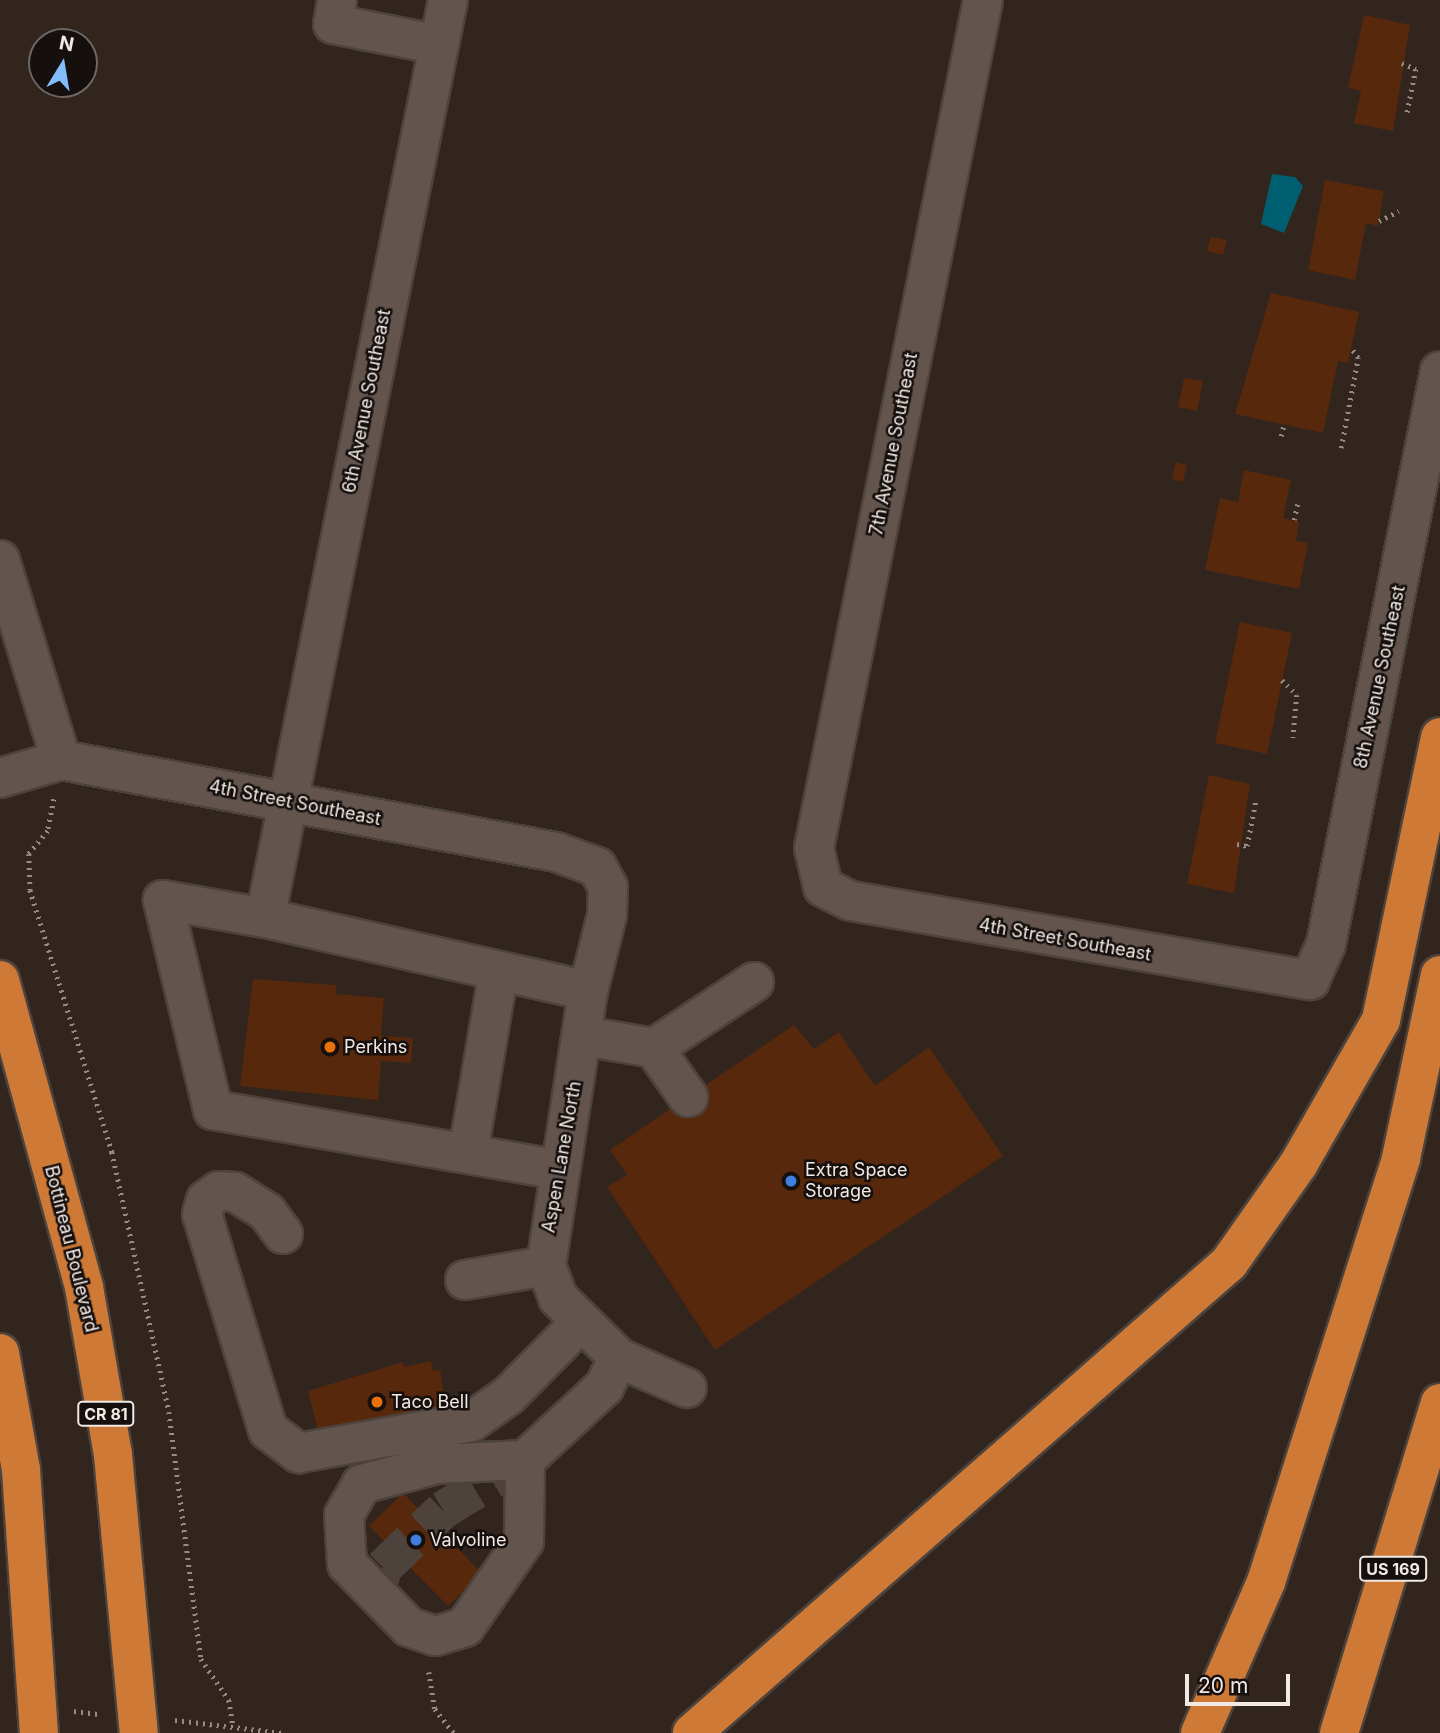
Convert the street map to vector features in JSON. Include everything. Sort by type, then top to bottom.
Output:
[{"type":"highway","points":[[692,1733],[1229,1263],[1298,1165],[1381,1020],[1440,737]]},
{"type":"highway","points":[[1200,1733],[1266,1582],[1401,1158],[1440,975]]},
{"type":"highway","name":"Bottineau Boulevard","points":[[0,979],[84,1287],[113,1455],[139,1725]]},
{"type":"highway","points":[[0,1353],[21,1470],[39,1720]]},
{"type":"highway","name":"US 169","points":[[1339,1733],[1440,1403]]},
{"type":"street","points":[[337,0],[333,24],[439,45]]},
{"type":"street","name":"6th Avenue Southeast","points":[[265,918],[448,0]]},
{"type":"street","name":"7th Avenue Southeast","points":[[823,887],[814,848],[982,0]]},
{"type":"street","name":"8th Avenue Southeast","points":[[1310,980],[1325,944],[1440,371]]},
{"type":"street","points":[[0,560],[61,760]]},
{"type":"street","name":"4th Street Southeast","points":[[0,778],[61,760],[590,861]]},
{"type":"street","name":"Aspen Lane North","points":[[590,861],[608,887],[588,991],[546,1266],[558,1298],[580,1323],[619,1359],[687,1388]]},
{"type":"street","name":"4th Street Southeast","points":[[823,887],[851,901],[1310,980]]},
{"type":"street","points":[[559,1170],[213,1110],[163,900],[265,918],[498,975],[588,991]]},
{"type":"street","points":[[468,1153],[498,975]]},
{"type":"street","points":[[583,1036],[653,1048],[754,982]]},
{"type":"street","points":[[653,1048],[688,1097]]},
{"type":"street","points":[[283,1234],[267,1212],[235,1192],[219,1191],[206,1200],[202,1214],[268,1430],[299,1453],[471,1422],[509,1395],[580,1323]]},
{"type":"street","points":[[465,1280],[546,1266]]},
{"type":"street","points":[[525,1460],[524,1541],[478,1613],[465,1627],[435,1636],[409,1627],[348,1564],[344,1516],[362,1485],[437,1464],[525,1460],[604,1387],[619,1359]]},
{"type":"path","points":[[1402,63],[1416,69],[1407,114]]},
{"type":"path","points":[[1379,221],[1399,211]]},
{"type":"path","points":[[1341,448],[1358,358],[1351,348]]},
{"type":"path","points":[[1281,436],[1283,424]]},
{"type":"path","points":[[1294,520],[1298,501]]},
{"type":"path","points":[[1282,680],[1297,695],[1293,738]]},
{"type":"path","points":[[61,760],[48,831],[29,854],[30,890],[112,1152],[169,1412],[201,1659],[229,1700],[233,1724]]},
{"type":"path","points":[[1237,845],[1247,846],[1256,799]]},
{"type":"path","points":[[435,1636],[427,1683],[435,1709],[454,1733]]},
{"type":"path","points":[[39,1720],[139,1725],[233,1724],[282,1733]]},
{"type":"water","points":[[1272,174],[1295,177],[1303,186],[1284,233],[1261,224]]},
{"type":"building","points":[[1364,15],[1410,25],[1393,131],[1354,123],[1361,91],[1348,88]]},
{"type":"building","points":[[1325,180],[1384,191],[1378,226],[1366,223],[1355,280],[1308,270]]},
{"type":"building","points":[[1210,237],[1227,240],[1223,255],[1207,251]]},
{"type":"building","points":[[1271,293],[1359,312],[1348,363],[1338,361],[1323,433],[1235,414]]},
{"type":"building","points":[[1184,378],[1203,381],[1197,411],[1178,407]]},
{"type":"building","points":[[1176,462],[1187,465],[1183,482],[1172,479]]},
{"type":"building","points":[[1244,470],[1291,480],[1283,518],[1299,522],[1296,541],[1308,543],[1299,589],[1205,570],[1220,498],[1238,502]]},
{"type":"building","points":[[1240,622],[1292,633],[1267,754],[1215,743]]},
{"type":"building","points":[[1209,775],[1250,784],[1234,893],[1187,884]]},
{"type":"building","name":"Perkins","points":[[253,979],[336,985],[336,994],[384,998],[381,1036],[413,1038],[411,1063],[381,1061],[378,1100],[240,1086]]},
{"type":"building","name":"Extra Space Storage","points":[[794,1025],[814,1049],[839,1032],[875,1086],[929,1047],[1003,1156],[715,1350],[607,1187],[627,1175],[610,1150]]},
{"type":"building","name":"Taco Bell","points":[[431,1361],[433,1371],[440,1369],[445,1406],[321,1443],[308,1391],[403,1362],[404,1367]]},
{"type":"building","name":"Valvoline","points":[[403,1493],[482,1573],[448,1606],[369,1526]]},
{"type":"tunnel","points":[[376,1593],[383,1568],[443,1510],[525,1460]]},
{"type":"place","name":"Perkins","points":[[330,1047]]},
{"type":"place","name":"Extra Space Storage","points":[[791,1181]]},
{"type":"place","name":"Taco Bell","points":[[377,1402]]},
{"type":"place","name":"Valvoline","points":[[416,1540]]}]
